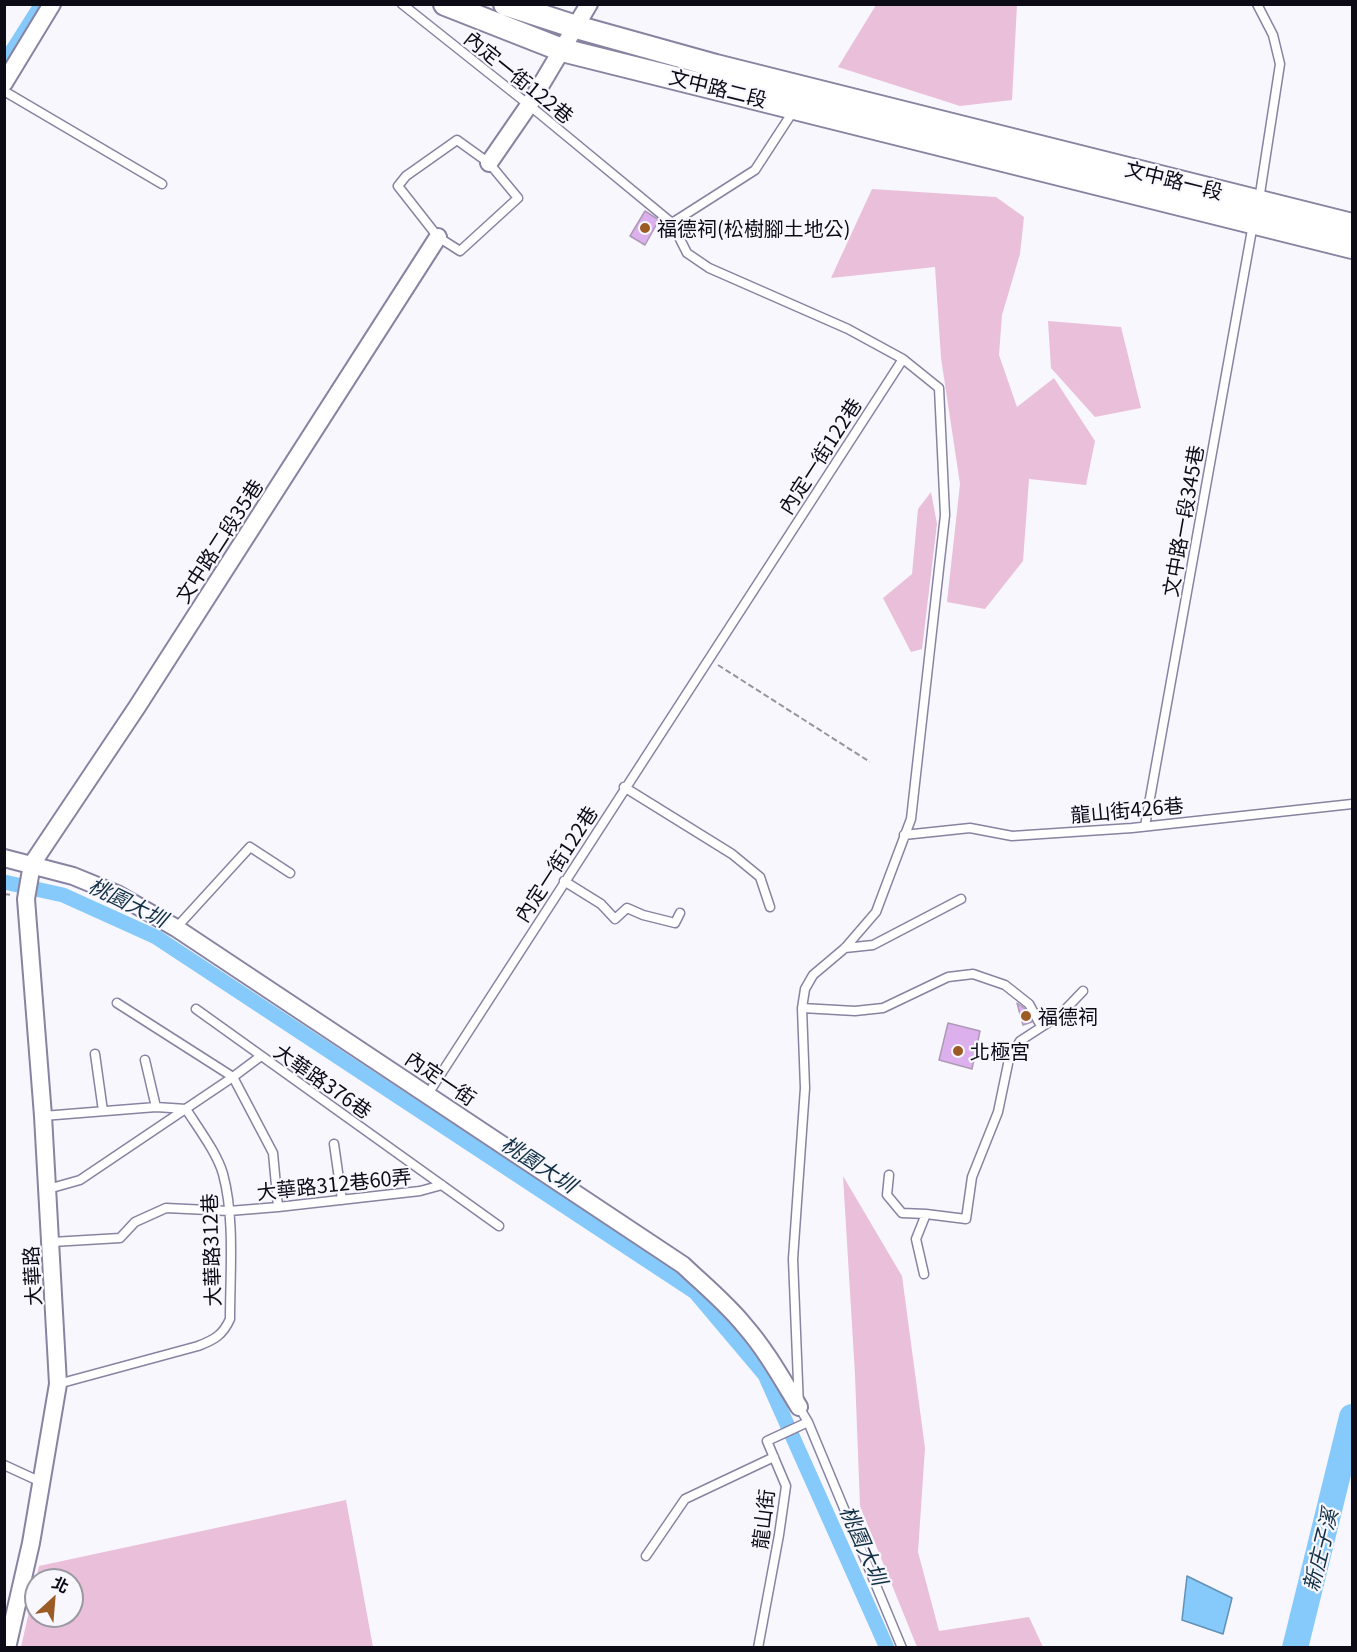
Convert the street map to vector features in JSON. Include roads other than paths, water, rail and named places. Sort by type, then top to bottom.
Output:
[{"type":"street","points":[[4,83],[52,4]]},
{"type":"street","name":"文中路二段","points":[[445,4],[562,50],[798,97],[950,135],[996,158]]},
{"type":"street","name":"文中路二段","points":[[505,4],[798,97]]},
{"type":"street","points":[[489,163],[529,105],[589,4]]},
{"type":"street","name":"文中路二段","points":[[950,135],[995,135]]},
{"type":"street","name":"文中路一段","points":[[995,135],[1256,212],[1353,247]]},
{"type":"street","name":"文中路一段","points":[[996,158],[1256,212],[1353,225]]},
{"type":"street","name":"文中路二段35巷","points":[[32,864],[137,707],[438,237]]},
{"type":"street","name":"內定一街","points":[[4,858],[73,876],[117,894],[176,928],[683,1265],[745,1326],[768,1356],[799,1407]]},
{"type":"street","name":"大華路","points":[[7,1647],[31,1543],[58,1384],[52,1242],[26,898],[32,864]]},
{"type":"lane","name":"內定一街122巷","points":[[402,4],[672,223],[687,253],[709,268],[848,329],[903,359],[624,787],[428,1094]]},
{"type":"lane","name":"文中路一段345巷","points":[[1145,826],[1256,212],[1280,64],[1273,35],[1257,4]]},
{"type":"lane","points":[[4,91],[162,184]]},
{"type":"lane","points":[[672,223],[754,170],[798,97]]},
{"type":"lane","points":[[457,140],[489,163],[518,198],[460,251],[438,237],[398,186],[406,176],[457,140]]},
{"type":"lane","points":[[902,1647],[799,1407],[793,1260],[805,1088],[802,1008],[805,989],[813,975],[845,948],[876,912],[910,819],[945,515],[939,388],[903,359]]},
{"type":"lane","points":[[624,787],[732,854],[760,877],[770,907]]},
{"type":"lane","name":"龍山街426巷","points":[[904,835],[970,828],[1012,836],[1145,826],[1353,804]]},
{"type":"lane","points":[[176,928],[250,847],[290,873]]},
{"type":"lane","points":[[564,881],[601,904],[615,920],[627,908],[675,923],[680,913]]},
{"type":"lane","points":[[845,948],[873,945],[961,899]]},
{"type":"lane","points":[[802,1008],[855,1011],[883,1008],[948,978],[973,974],[1005,985],[1029,1004],[1041,1026]]},
{"type":"lane","points":[[889,1175],[887,1195],[902,1213],[966,1220],[972,1177],[998,1112],[1009,1059],[1020,1041],[1060,1016],[1083,991]]},
{"type":"lane","points":[[117,1003],[233,1077],[273,1153],[278,1207]]},
{"type":"lane","points":[[196,1009],[261,1056]]},
{"type":"lane","points":[[95,1054],[103,1111]]},
{"type":"lane","name":"大華路376巷","points":[[48,1189],[80,1180],[261,1056],[499,1226]]},
{"type":"lane","points":[[145,1060],[156,1107]]},
{"type":"lane","points":[[43,1116],[156,1107],[186,1109]]},
{"type":"lane","name":"大華路312巷","points":[[58,1384],[198,1346],[216,1339],[225,1331],[230,1319],[229,1211],[223,1172],[186,1109]]},
{"type":"lane","points":[[334,1144],[342,1200]]},
{"type":"lane","name":"大華路312巷60弄","points":[[52,1242],[120,1238],[135,1222],[166,1208],[229,1211],[278,1207],[420,1191],[442,1185]]},
{"type":"lane","points":[[924,1274],[916,1239],[926,1214]]},
{"type":"lane","name":"龍山街","points":[[758,1647],[786,1486],[767,1441],[807,1423]]},
{"type":"lane","points":[[646,1556],[685,1499],[774,1457]]},
{"type":"lane","points":[[4,1465],[41,1482]]},
{"type":"water","points":[[1187,1576],[1232,1598],[1223,1634],[1182,1620]]},
{"type":"waterway","points":[[4,64],[42,4]]},
{"type":"waterway","name":"桃園大圳","points":[[4,882],[63,895],[156,937],[695,1292],[765,1375],[887,1648]]},
{"type":"waterway","name":"新庄子溪","points":[[1295,1648],[1352,1417]]},
{"type":"place","name":"福德祠(松樹腳土地公)","points":[[645,228]]},
{"type":"place","name":"福德祠","points":[[1026,1016]]},
{"type":"place","name":"北極宮","points":[[958,1051]]}]
